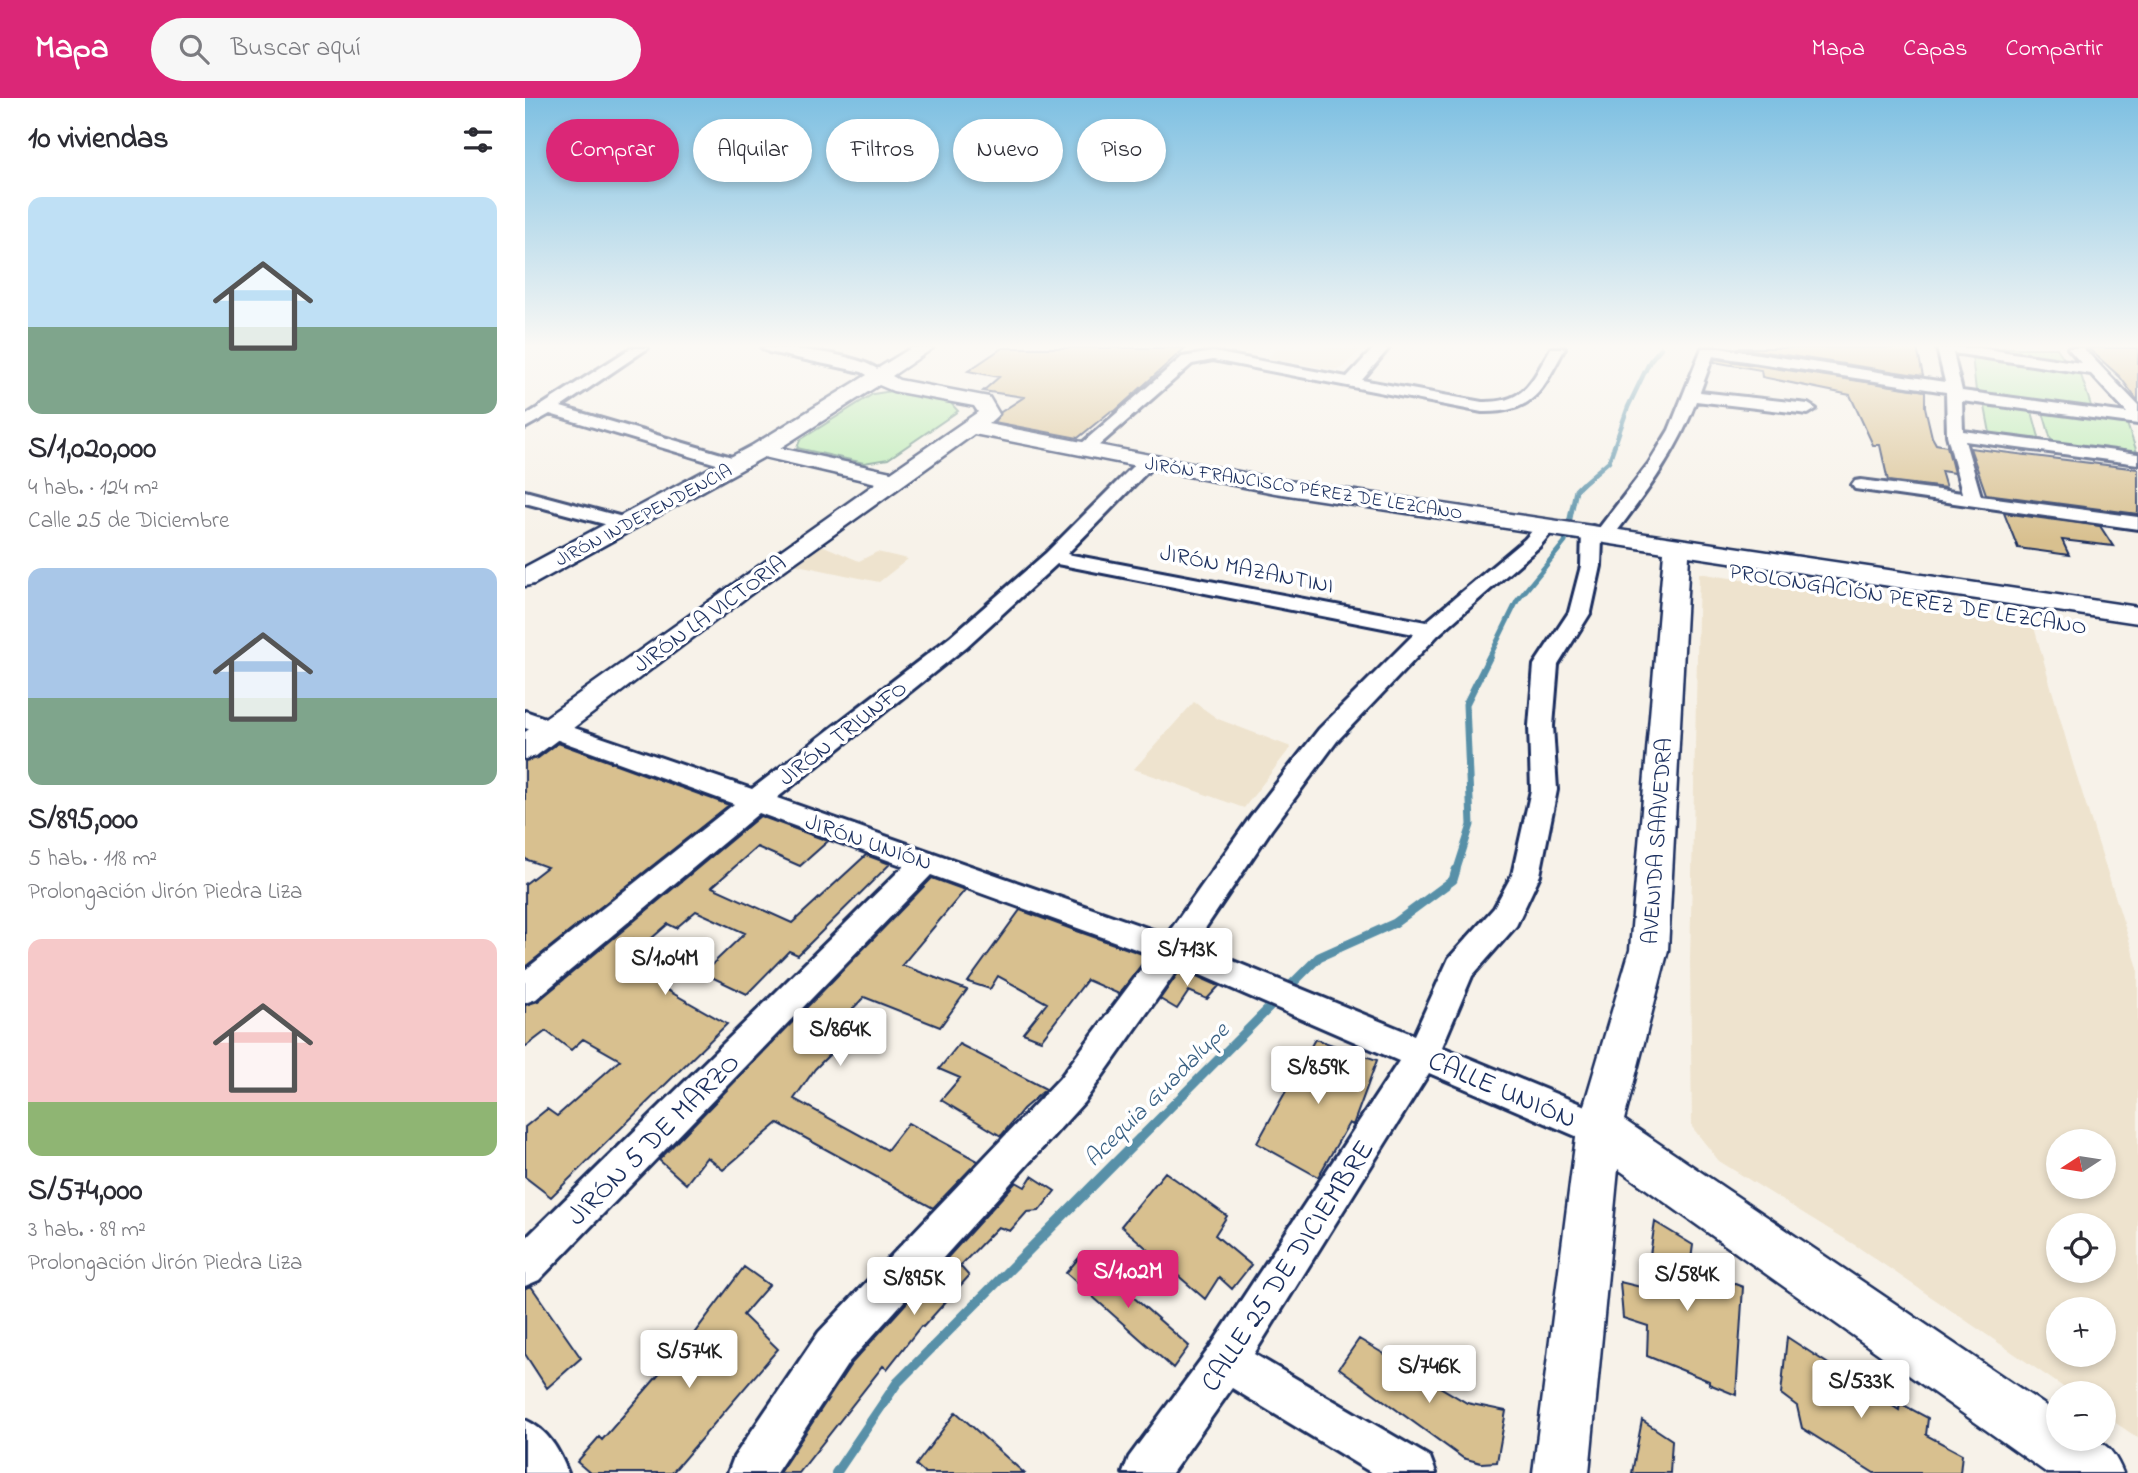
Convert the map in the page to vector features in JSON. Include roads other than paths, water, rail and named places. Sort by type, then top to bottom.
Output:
[{"type":"street","points":[[525,423],[541,412]]},
{"type":"street","points":[[561,412],[736,464]]},
{"type":"street","name":"JIRÓN INDEPENDENCIA","points":[[525,578],[736,464],[822,412]]},
{"type":"street","points":[[971,427],[988,412]]},
{"type":"street","points":[[1083,450],[1127,412]]},
{"type":"street","points":[[750,1473],[834,1347],[1072,1090],[1174,950],[1261,823],[1328,736],[1430,630],[1532,542],[1574,530],[1657,465],[1684,412]]},
{"type":"street","points":[[1954,412],[1955,435],[1973,500]]},
{"type":"street","name":"JIRÓN FRANCISCO PÉREZ DE LEZCANO","points":[[971,427],[1275,486],[1574,530],[1677,554]]},
{"type":"street","name":"JIRÓN LA VICTORIA","points":[[525,748],[971,427]]},
{"type":"street","points":[[1955,435],[2138,459]]},
{"type":"street","points":[[761,450],[895,480]]},
{"type":"street","name":"JIRÓN TRIUNFO","points":[[525,989],[755,801],[958,642],[1053,557],[1147,462]]},
{"type":"street","points":[[1861,485],[2138,523]]},
{"type":"street","points":[[525,497],[627,524]]},
{"type":"street","name":"CALLE 25 DE DICIEMBRE","points":[[1145,1473],[1226,1361],[1422,1054],[1460,968],[1505,917],[1526,875],[1544,790],[1541,726],[1546,665],[1580,612],[1591,566],[1574,530]]},
{"type":"street","name":"PROLONGACIÓN PEREZ DE LEZCANO","points":[[1677,554],[2138,615]]},
{"type":"street","name":"PROLONGACIÓN PEREZ DE LEZCANO","points":[[1677,554],[2138,635]]},
{"type":"street","name":"AVENIDA SAAVEDRA","points":[[1561,1473],[1599,1129],[1649,950],[1677,554]]},
{"type":"street","name":"JIRÓN MAZANTINI","points":[[1053,557],[1430,630]]},
{"type":"street","name":"JIRÓN UNIÓN","points":[[525,719],[1174,950]]},
{"type":"street","name":"JIRÓN 5 DE MARZO","points":[[525,1266],[927,861]]},
{"type":"street","name":"CALLE UNIÓN","points":[[1174,950],[1599,1129]]},
{"type":"street","points":[[1599,1129],[2095,1473]]},
{"type":"street","points":[[1226,1361],[1414,1473]]},
{"type":"street","points":[[525,1442],[547,1473]]},
{"type":"waterway","name":"Acequia Guadalupe","points":[[1580,486],[1609,461],[1626,412]]},
{"type":"waterway","name":"Acequia Guadalupe","points":[[1489,658],[1517,601],[1565,542],[1576,490],[1580,486]]},
{"type":"waterway","name":"Acequia Guadalupe","points":[[1456,872],[1471,825],[1466,704],[1489,658]]},
{"type":"waterway","name":"Acequia Guadalupe","points":[[1286,990],[1319,957],[1395,923],[1453,880],[1456,870]]},
{"type":"waterway","name":"Acequia Guadalupe","points":[[1139,1139],[1276,1001]]},
{"type":"waterway","name":"Acequia Guadalupe","points":[[836,1473],[897,1383],[1140,1138]]}]
